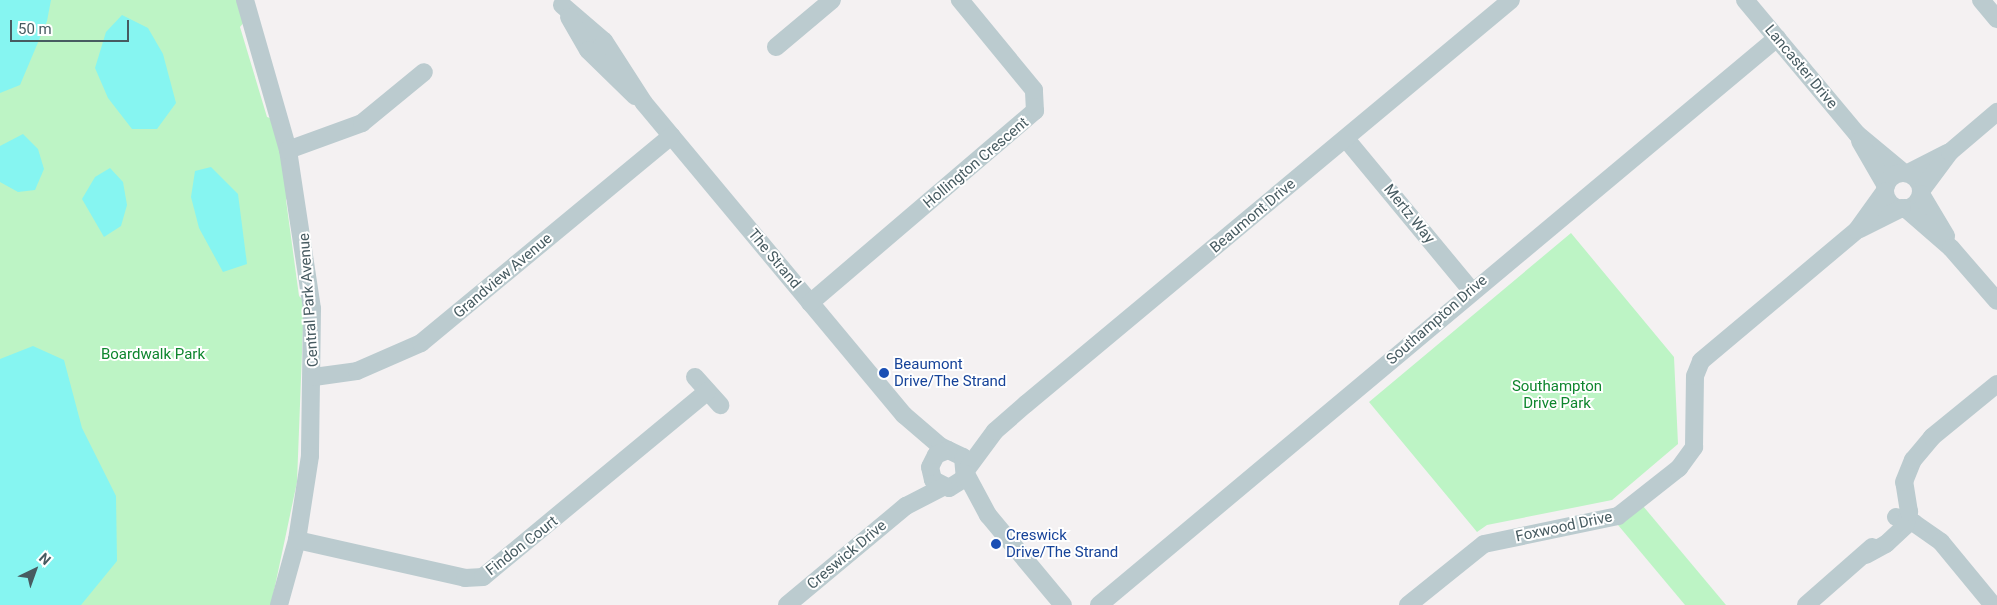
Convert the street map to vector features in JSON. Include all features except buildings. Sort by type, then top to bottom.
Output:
[{"type":"street","name":"Central Park Avenue","points":[[245,0],[288,150],[310,274],[314,377],[310,456],[297,540],[279,605]]},
{"type":"street","points":[[776,47],[832,0]]},
{"type":"street","name":"Hollington Crescent","points":[[810,303],[1033,115],[1037,101],[1034,90],[960,0]]},
{"type":"street","name":"Beaumont Drive","points":[[967,471],[995,431],[1511,0]]},
{"type":"street","name":"Lancaster Drive","points":[[1745,0],[1857,134],[1886,188]]},
{"type":"street","points":[[1980,0],[1997,19]]},
{"type":"street","name":"The Strand","points":[[560,2],[604,41],[644,102],[671,136],[904,415],[950,451]]},
{"type":"street","name":"Southampton Drive","points":[[1099,605],[1470,290],[1777,38]]},
{"type":"street","points":[[288,150],[362,123],[424,72]]},
{"type":"street","points":[[1903,208],[1921,192],[1950,152],[1997,112]]},
{"type":"street","name":"Lancaster Drive","points":[[1857,134],[1906,173]]},
{"type":"street","name":"Grandview Avenue","points":[[314,377],[357,371],[421,343],[671,136]]},
{"type":"street","name":"Mertz Way","points":[[1346,139],[1470,290]]},
{"type":"street","points":[[1950,152],[1906,173],[1891,177],[1886,188],[1890,203],[1903,208],[1951,248],[1997,302]]},
{"type":"street","points":[[1906,173],[1921,192],[1951,248]]},
{"type":"street","name":"Foxwood Drive","points":[[1857,230],[1886,188]]},
{"type":"street","name":"Foxwood Drive","points":[[1408,605],[1484,544],[1618,516],[1679,468],[1694,447],[1695,376],[1701,362],[1857,230],[1903,208]]},
{"type":"street","points":[[695,377],[720,406]]},
{"type":"street","points":[[1806,605],[1866,555],[1901,519],[1897,464],[1908,451],[1932,437],[1996,384]]},
{"type":"street","name":"Findon Court","points":[[297,540],[466,578],[483,577],[707,392]]},
{"type":"street","name":"The Strand","points":[[904,415],[930,469]]},
{"type":"street","name":"Beaumont Drive","points":[[950,451],[995,431]]},
{"type":"street","points":[[988,515],[946,487],[930,469],[936,455],[950,451],[963,457],[967,471],[988,515],[1063,605]]},
{"type":"street","name":"Creswick Drive","points":[[906,506],[930,469]]},
{"type":"street","points":[[946,487],[960,484],[967,471]]},
{"type":"street","name":"Creswick Drive","points":[[793,603],[906,506],[946,487]]},
{"type":"street","points":[[1901,519],[1941,542],[1993,605]]},
{"type":"green space","name":"Boardwalk Park","points":[[0,0],[238,0],[245,21],[240,27],[267,117],[273,119],[290,194],[286,200],[299,296],[304,301],[297,482],[271,605],[0,605]]},
{"type":"green space","name":"Southampton Drive Park","points":[[1571,233],[1674,357],[1678,444],[1612,500],[1487,525],[1477,532],[1369,402]]},
{"type":"green space","points":[[1643,506],[1726,605],[1685,605],[1618,525]]},
{"type":"water","points":[[0,0],[51,0],[47,21],[20,85],[0,93]]},
{"type":"water","points":[[122,15],[148,28],[163,54],[176,103],[157,129],[132,129],[108,98],[95,68],[106,32]]},
{"type":"water","points":[[23,134],[38,149],[44,169],[35,190],[18,192],[0,182],[0,146]]},
{"type":"water","points":[[211,167],[238,194],[247,264],[223,272],[199,228],[191,197],[195,171]]},
{"type":"water","points":[[110,168],[123,182],[127,205],[121,226],[104,237],[82,199],[95,177]]},
{"type":"water","points":[[33,346],[64,360],[82,428],[116,496],[117,561],[81,605],[0,605],[0,359]]},
{"type":"place","name":"Beaumont Drive/The Strand","points":[[884,373]]},
{"type":"place","name":"Creswick Drive/The Strand","points":[[996,544]]}]
